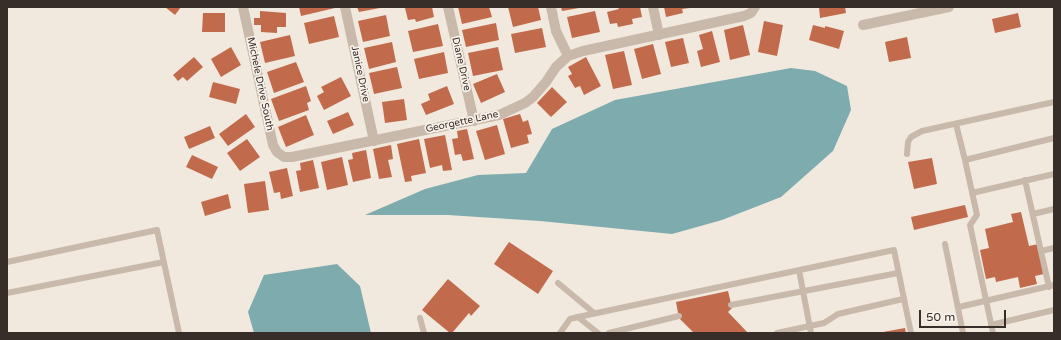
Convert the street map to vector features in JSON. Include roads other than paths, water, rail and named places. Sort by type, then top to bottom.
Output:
[{"type":"street","name":"Michele Drive South","points":[[243,7],[273,145],[277,152],[284,156]]},
{"type":"street","name":"Janice Drive","points":[[345,7],[374,140]]},
{"type":"street","name":"Diane Drive","points":[[448,7],[474,121]]},
{"type":"street","points":[[551,7],[556,31],[568,56]]},
{"type":"street","points":[[653,7],[659,35]]},
{"type":"street","name":"Georgette Lane","points":[[284,156],[292,157],[474,121],[508,112],[525,103],[540,90],[556,67],[568,56],[583,51],[744,16],[751,13],[755,7]]},
{"type":"street","points":[[863,25],[949,7]]},
{"type":"lane","points":[[907,154],[908,142],[916,133],[1054,102]]},
{"type":"lane","points":[[956,124],[977,215],[970,225],[993,333]]},
{"type":"lane","points":[[965,160],[1054,138]]},
{"type":"lane","points":[[972,193],[1054,174]]},
{"type":"lane","points":[[959,308],[1052,286],[1041,251],[1025,180]]},
{"type":"lane","points":[[1033,214],[1054,209]]},
{"type":"lane","points":[[7,262],[158,230],[179,333]]},
{"type":"lane","points":[[945,244],[963,333]]},
{"type":"lane","points":[[1041,251],[1054,248]]},
{"type":"lane","points":[[560,333],[570,319],[594,313],[894,250],[911,333]]},
{"type":"lane","points":[[7,293],[164,262]]},
{"type":"lane","points":[[799,270],[810,330]]},
{"type":"lane","points":[[731,305],[898,273]]},
{"type":"lane","points":[[558,283],[594,313]]},
{"type":"lane","points":[[777,333],[810,330],[838,314],[903,299]]},
{"type":"lane","points":[[991,325],[1054,310]]},
{"type":"lane","points":[[609,333],[679,316]]},
{"type":"lane","points":[[578,317],[598,333]]},
{"type":"lane","points":[[420,318],[424,333]]},
{"type":"water","points":[[791,68],[815,71],[847,86],[851,110],[833,151],[781,197],[722,220],[672,234],[540,221],[448,215],[365,215],[425,189],[478,175],[526,173],[552,129],[615,100]]},
{"type":"water","points":[[337,264],[360,286],[371,333],[254,333],[248,312],[264,275]]}]
